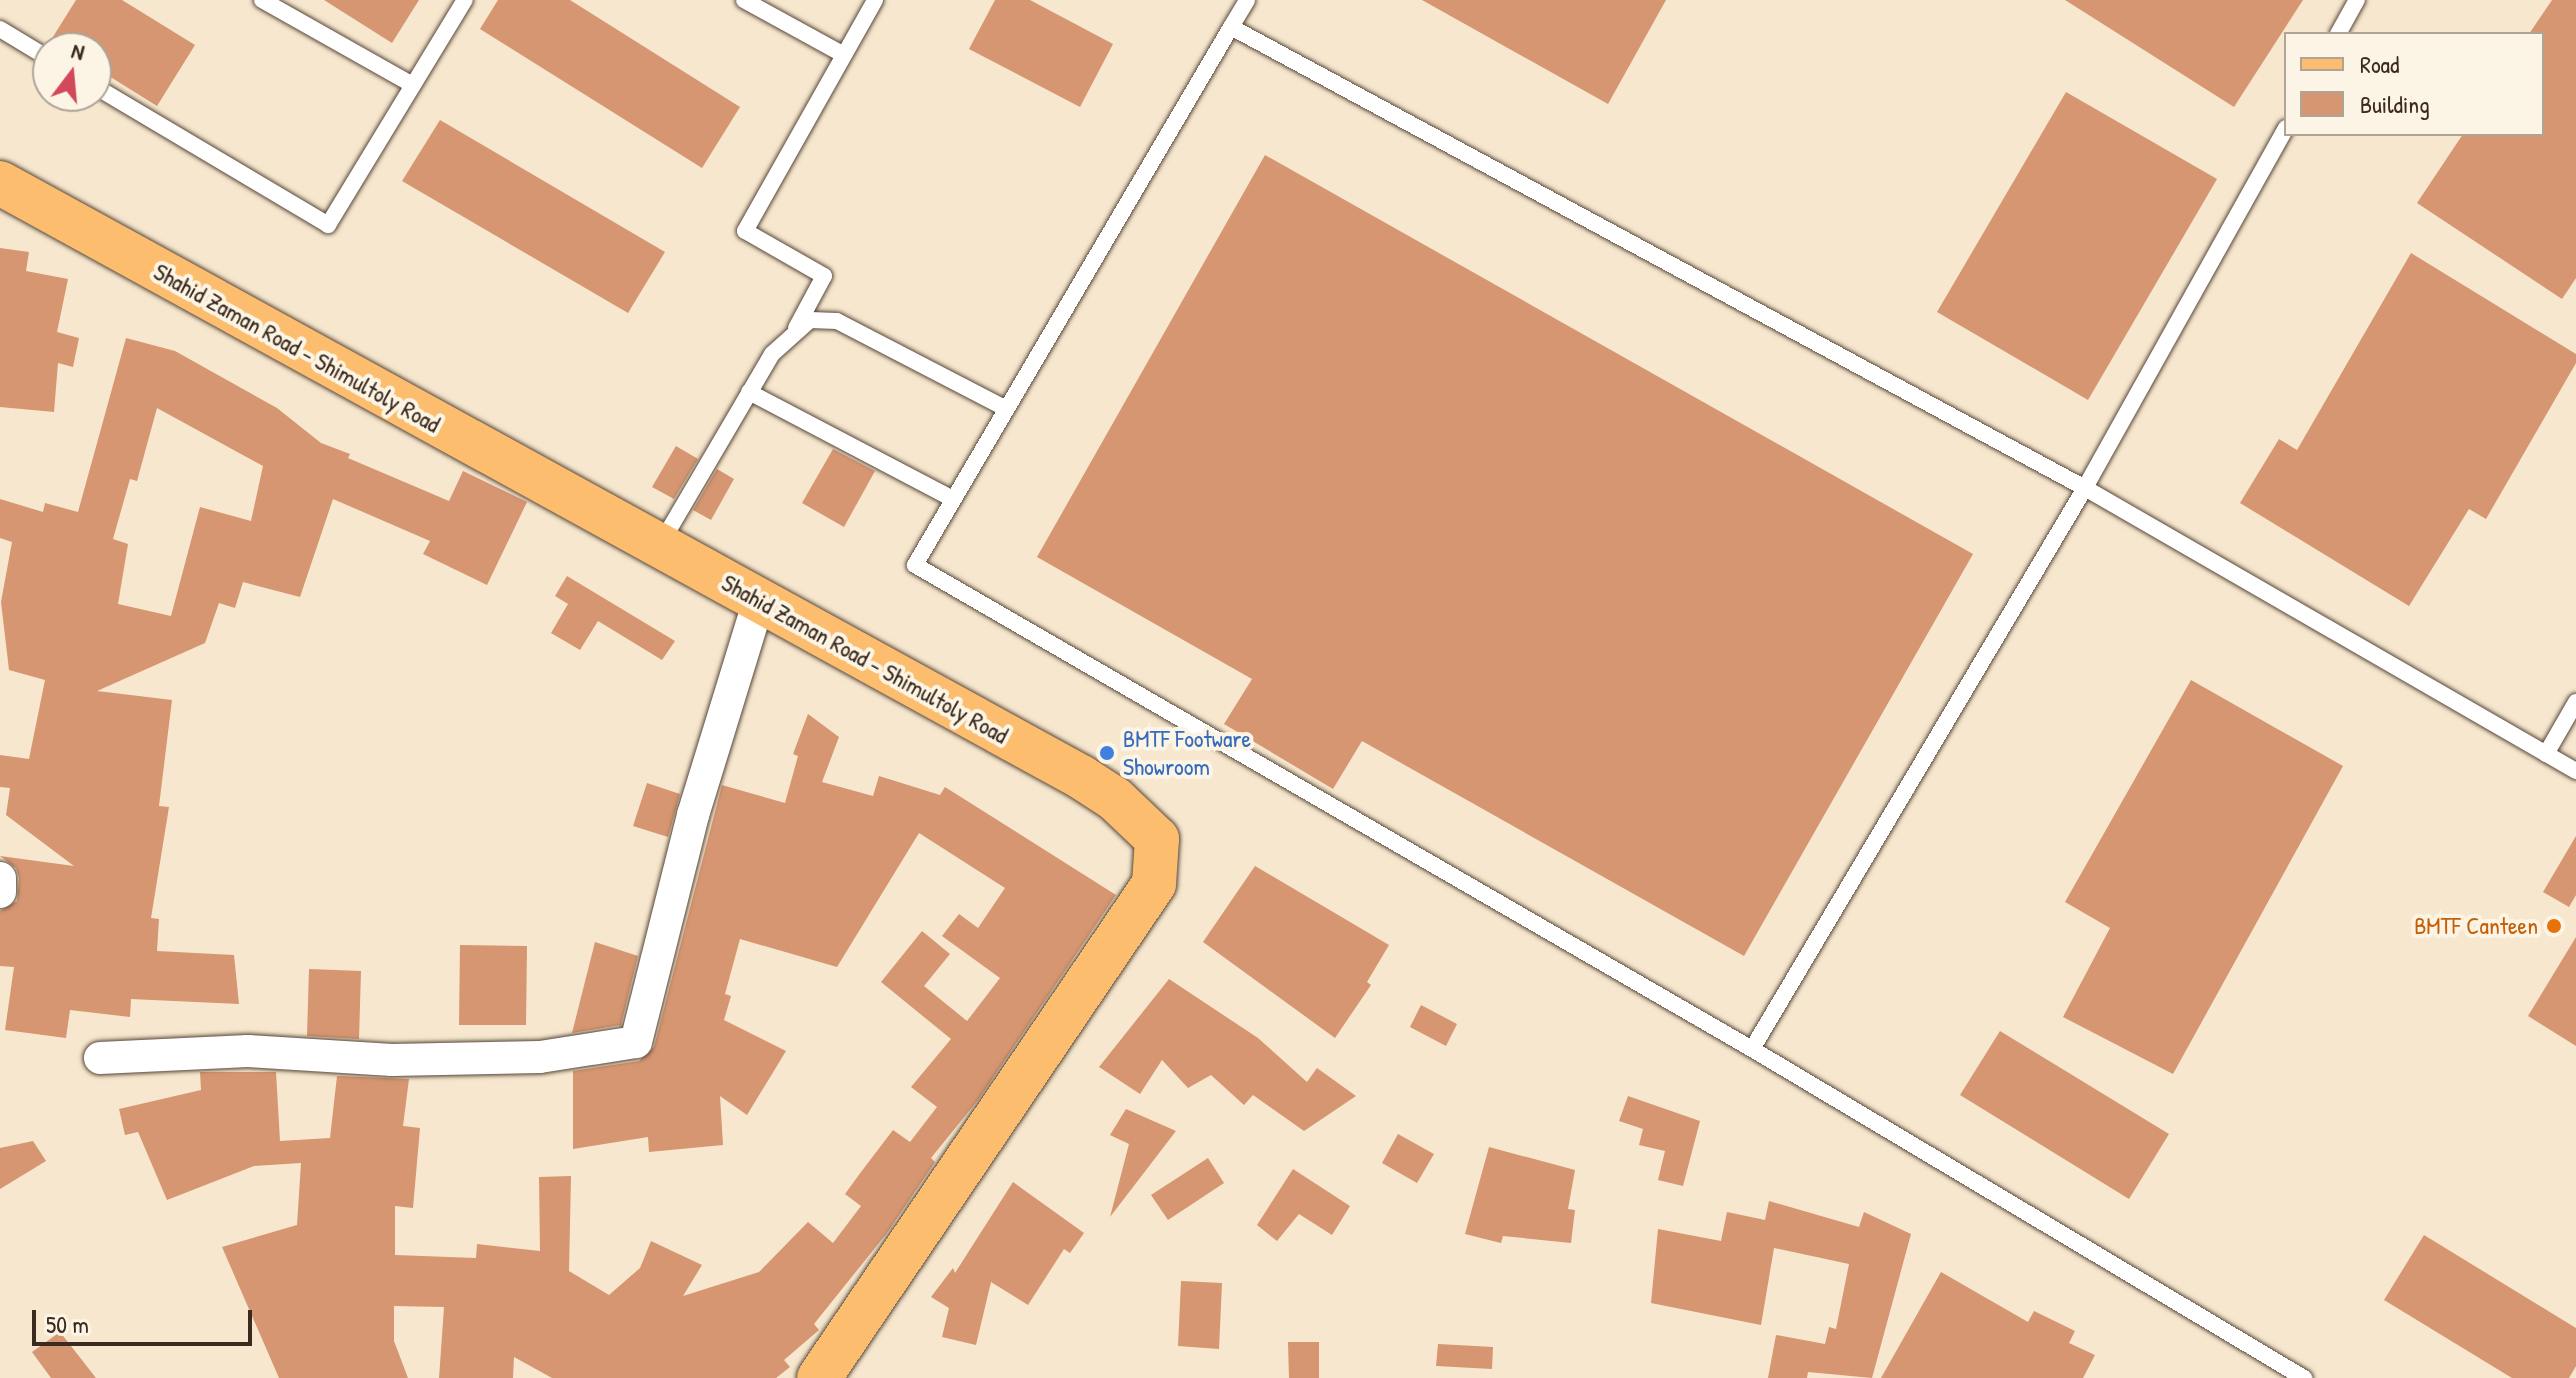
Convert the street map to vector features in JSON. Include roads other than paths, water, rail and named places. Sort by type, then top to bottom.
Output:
[{"type":"main road","name":"Shahid Zaman Road - Shimultoly Road","points":[[0,183],[1115,799],[1157,839],[1159,860],[1154,884],[819,1378]]},
{"type":"street","points":[[100,1058],[248,1051],[392,1060],[540,1057],[636,1042],[693,815],[759,601]]},
{"type":"street","points":[[0,878],[0,892]]},
{"type":"lane","points":[[262,0],[413,85]]},
{"type":"lane","points":[[112,97],[328,225],[465,0]]},
{"type":"lane","points":[[744,0],[844,55]]},
{"type":"lane","points":[[659,546],[772,354],[795,329],[824,276],[745,231],[875,0]]},
{"type":"lane","points":[[1247,0],[915,565],[1752,1049],[2304,1378]]},
{"type":"lane","points":[[2339,32],[2357,0]]},
{"type":"lane","points":[[1231,27],[2085,488],[2576,771]]},
{"type":"lane","points":[[0,29],[32,48]]},
{"type":"lane","points":[[1752,1049],[2085,488],[2284,132]]},
{"type":"lane","points":[[795,329],[810,320],[837,321],[1005,408]]},
{"type":"lane","points":[[749,392],[953,499]]},
{"type":"lane","points":[[2546,754],[2576,702]]},
{"type":"place","name":"BMTF Footware Showroom","points":[[1107,753]]},
{"type":"place","name":"BMTF Canteen","points":[[2554,926]]}]
